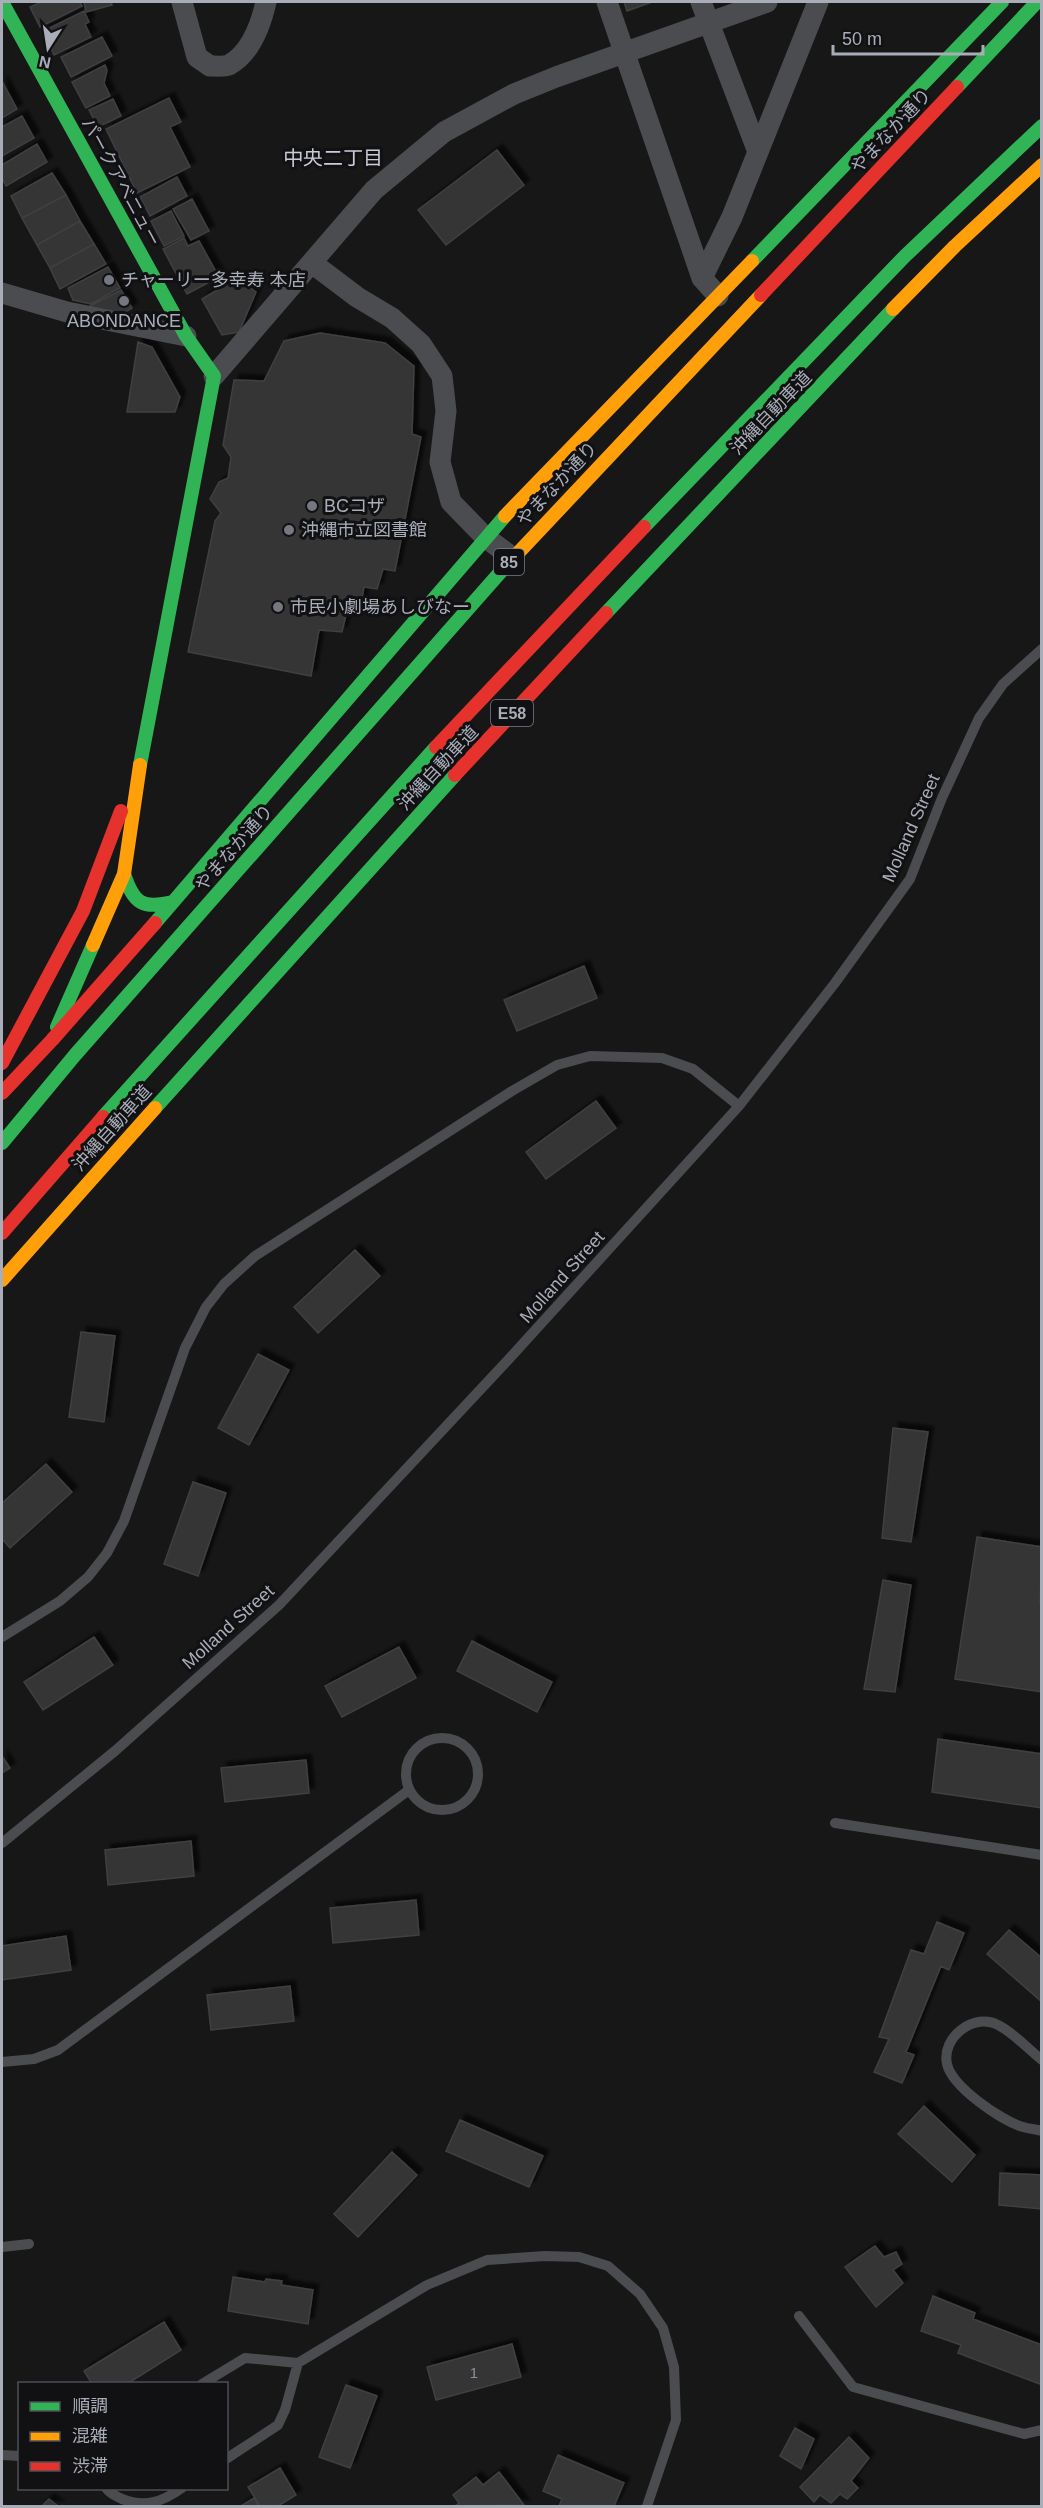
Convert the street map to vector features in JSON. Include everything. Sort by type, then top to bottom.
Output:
[{"type":"main road","name":"パークアベニュー","points":[[2,2],[186,336],[214,376]]},
{"type":"main road","points":[[944,61],[985,2]]},
{"type":"main road","name":"やまなか通り","points":[[2,1093],[38,1063],[52,1040],[173,903],[485,537],[1002,2]]},
{"type":"main road","name":"やまなか通り","points":[[2,1143],[138,984],[513,558],[1037,2]]},
{"type":"main road","points":[[963,80],[1025,35]]},
{"type":"main road","name":"沖縄自動車道","points":[[2,1233],[269,930],[580,593],[923,237],[1041,126]]},
{"type":"main road","name":"沖縄自動車道","points":[[2,1280],[293,952],[603,615],[945,256],[1041,165]]},
{"type":"main road","points":[[52,1040],[124,874],[141,761],[214,376]]},
{"type":"main road","points":[[2,1063],[83,911],[141,761]]},
{"type":"main road","points":[[124,874],[130,895],[136,902],[151,908],[173,903]]},
{"type":"main road","points":[[16,1039],[22,1053],[38,1063],[66,1054],[105,1007],[138,984]]},
{"type":"main road","points":[[30,1109],[38,1063]]},
{"type":"street","points":[[182,2],[197,57],[210,66],[228,65],[247,49],[261,22],[266,2]]},
{"type":"street","points":[[607,2],[626,51],[702,278],[718,296]]},
{"type":"street","points":[[701,2],[758,152]]},
{"type":"street","points":[[214,376],[374,190],[444,132],[514,94],[708,21],[767,2]]},
{"type":"street","points":[[702,278],[732,217],[818,2]]},
{"type":"street","points":[[312,263],[357,297],[392,318],[421,344],[442,376],[446,411],[440,462],[451,502],[485,537],[513,558]]},
{"type":"street","points":[[2,293],[67,312],[186,336]]},
{"type":"lane","name":"Molland Street","points":[[2,1843],[115,1751],[279,1605],[508,1360],[739,1106],[836,983],[910,879],[942,798],[979,718],[1003,684],[1041,649]]},
{"type":"lane","points":[[2,1637],[60,1601],[88,1577],[107,1554],[124,1521],[185,1348],[206,1307],[255,1256],[512,1091],[557,1065],[590,1056],[662,1058],[693,1069],[739,1106]]},
{"type":"lane","points":[[448,1738],[462,1744],[471,1752],[478,1767],[478,1783],[462,1806],[450,1810],[434,1810],[421,1804],[409,1790],[406,1776],[408,1763],[414,1751],[422,1744],[434,1739],[448,1738]]},
{"type":"lane","points":[[2,2062],[34,2059],[58,2050],[409,1790]]},
{"type":"lane","points":[[835,1823],[1041,1855]]},
{"type":"lane","points":[[1041,2060],[998,2024],[984,2021],[971,2023],[953,2037],[948,2050],[947,2064],[974,2098],[1022,2127],[1041,2131]]},
{"type":"lane","points":[[2,2247],[29,2244]]},
{"type":"lane","points":[[205,2382],[245,2358],[298,2363],[427,2285],[487,2260],[545,2256],[579,2257],[608,2266],[640,2294],[663,2328],[674,2367],[676,2420],[647,2506]]},
{"type":"lane","points":[[799,2316],[853,2387],[1024,2434],[1041,2430]]},
{"type":"lane","points":[[228,2458],[278,2425],[285,2410],[298,2363]]},
{"type":"lane","points":[[2,2455],[18,2456]]},
{"type":"lane","points":[[107,2490],[108,2493],[134,2504],[147,2505],[162,2502],[179,2490]]},
{"type":"building","points":[[41,2],[80,2],[82,6],[40,27],[30,7]]},
{"type":"building","points":[[84,2],[111,2],[112,5],[86,12]]},
{"type":"building","points":[[624,2],[652,2],[627,11]]},
{"type":"building","points":[[84,11],[89,22],[85,24],[91,37],[54,55],[43,31]]},
{"type":"building","points":[[102,37],[112,56],[71,77],[61,57]]},
{"type":"building","points":[[105,65],[107,70],[104,83],[110,96],[86,108],[72,82]]},
{"type":"building","points":[[2,81],[17,109],[2,118]]},
{"type":"building","points":[[169,98],[181,122],[170,127],[190,167],[137,193],[106,129]]},
{"type":"building","points":[[113,99],[121,116],[98,127],[89,110]]},
{"type":"building","points":[[22,116],[34,138],[2,156],[2,127]]},
{"type":"building","points":[[37,144],[47,162],[6,186],[2,178],[2,165]]},
{"type":"building","points":[[497,150],[524,185],[446,245],[418,210]]},
{"type":"building","points":[[52,173],[66,195],[22,218],[11,196]]},
{"type":"building","points":[[177,177],[187,196],[150,216],[140,197]]},
{"type":"building","points":[[66,195],[80,221],[37,245],[22,218]]},
{"type":"building","points":[[192,199],[209,231],[191,240],[173,209]]},
{"type":"building","points":[[171,211],[184,236],[164,246],[151,221]]},
{"type":"building","points":[[80,221],[94,244],[50,268],[37,245]]},
{"type":"building","points":[[184,238],[188,246],[199,241],[219,277],[187,294],[163,249]]},
{"type":"building","points":[[94,244],[106,264],[60,289],[50,268]]},
{"type":"building","points":[[108,267],[120,288],[91,304],[73,300],[68,288]]},
{"type":"building","points":[[237,278],[256,292],[239,332],[222,335],[202,299]]},
{"type":"building","points":[[121,290],[132,308],[121,315],[88,307]]},
{"type":"building","name":"BCコザ","points":[[320,333],[385,343],[414,366],[412,434],[421,437],[395,571],[383,569],[377,589],[364,587],[360,613],[347,611],[342,632],[319,630],[311,676],[188,652],[215,521],[221,513],[210,499],[219,482],[228,478],[231,457],[223,445],[234,380],[264,381],[284,341]]},
{"type":"building","points":[[138,342],[152,347],[180,397],[175,412],[127,412]]},
{"type":"building","points":[[584,966],[597,998],[517,1031],[504,1000]]},
{"type":"building","points":[[596,1101],[616,1128],[546,1179],[526,1152]]},
{"type":"building","points":[[355,1250],[380,1276],[318,1333],[294,1307]]},
{"type":"building","points":[[81,1332],[115,1336],[104,1422],[69,1417]]},
{"type":"building","points":[[258,1354],[289,1370],[249,1445],[218,1428]]},
{"type":"building","points":[[893,1428],[928,1432],[911,1542],[882,1538]]},
{"type":"building","points":[[46,1464],[72,1492],[10,1548],[2,1539],[2,1503]]},
{"type":"building","points":[[193,1482],[226,1493],[198,1576],[164,1564]]},
{"type":"building","points":[[977,1537],[1042,1547],[1040,1604],[1042,1600],[1042,1692],[955,1679]]},
{"type":"building","points":[[883,1580],[911,1585],[895,1692],[864,1689]]},
{"type":"building","points":[[94,1637],[113,1665],[43,1710],[24,1682]]},
{"type":"building","points":[[472,1641],[552,1682],[537,1712],[457,1671]]},
{"type":"building","points":[[399,1647],[416,1678],[342,1717],[325,1686]]},
{"type":"building","points":[[938,1739],[1042,1754],[1042,1808],[932,1792]]},
{"type":"building","points":[[2,1756],[10,1768],[2,1773]]},
{"type":"building","points":[[306,1760],[309,1793],[225,1802],[221,1768]]},
{"type":"building","points":[[191,1841],[194,1876],[108,1885],[105,1850]]},
{"type":"building","points":[[416,1900],[419,1935],[333,1943],[330,1908]]},
{"type":"building","points":[[937,1922],[964,1933],[949,1970],[941,1966],[906,2052],[914,2055],[902,2083],[874,2072],[889,2039],[879,2037],[911,1950],[924,1954]]},
{"type":"building","points":[[1009,1930],[1042,1958],[1042,2002],[987,1954]]},
{"type":"building","points":[[66,1936],[71,1970],[2,1980],[2,1946]]},
{"type":"building","points":[[290,1986],[294,2021],[211,2030],[207,1995]]},
{"type":"building","points":[[924,2106],[975,2155],[952,2182],[898,2134]]},
{"type":"building","points":[[460,2120],[543,2156],[529,2187],[446,2151]]},
{"type":"building","points":[[392,2152],[417,2175],[358,2237],[334,2214]]},
{"type":"building","points":[[1000,2173],[1042,2175],[1042,2209],[999,2205]]},
{"type":"building","points":[[875,2246],[884,2257],[896,2252],[902,2264],[893,2270],[903,2283],[876,2307],[845,2267]]},
{"type":"building","points":[[233,2277],[265,2282],[266,2279],[282,2281],[281,2285],[313,2290],[308,2324],[228,2311]]},
{"type":"building","points":[[933,2296],[975,2313],[973,2319],[1042,2345],[1042,2385],[958,2353],[961,2345],[921,2331]]},
{"type":"building","points":[[164,2322],[181,2350],[130,2382],[91,2382],[84,2371]]},
{"type":"building","points":[[512,2344],[521,2377],[436,2400],[427,2367]]},
{"type":"building","points":[[346,2385],[377,2396],[350,2468],[319,2457]]},
{"type":"building","points":[[795,2428],[814,2439],[801,2469],[780,2456]]},
{"type":"building","points":[[849,2437],[869,2458],[851,2481],[858,2488],[847,2499],[840,2494],[831,2503],[820,2495],[814,2502],[800,2487]]},
{"type":"building","points":[[558,2455],[624,2483],[614,2506],[559,2506],[562,2499],[543,2491]]},
{"type":"building","points":[[280,2468],[296,2495],[278,2506],[260,2506],[248,2487]]},
{"type":"building","points":[[499,2472],[524,2505],[455,2506],[459,2503],[453,2495],[476,2477],[483,2485]]},
{"type":"building","points":[[254,2498],[259,2506],[241,2506]]},
{"type":"building","points":[[49,2499],[58,2506],[42,2506]]},
{"type":"traffic: fast","points":[[2,2],[186,336],[214,376],[140,765]]},
{"type":"traffic: fast","points":[[752,261],[1002,2]]},
{"type":"traffic: fast","points":[[957,87],[1037,2]]},
{"type":"traffic: fast","points":[[644,527],[905,256],[1042,126]]},
{"type":"traffic: fast","points":[[606,613],[893,309]]},
{"type":"traffic: fast","points":[[155,923],[505,516]]},
{"type":"traffic: fast","points":[[2,1143],[75,1055],[504,568]]},
{"type":"traffic: fast","points":[[103,1117],[436,747]]},
{"type":"traffic: fast","points":[[155,1108],[455,775]]},
{"type":"traffic: fast","points":[[124,874],[132,892],[141,902],[154,905],[173,902]]},
{"type":"traffic: fast","points":[[57,1027],[93,945]]},
{"type":"traffic: slow","points":[[893,309],[955,246],[1042,165]]},
{"type":"traffic: slow","points":[[505,516],[752,261]]},
{"type":"traffic: slow","points":[[504,568],[761,295]]},
{"type":"traffic: slow","points":[[93,945],[124,874],[140,765]]},
{"type":"traffic: slow","points":[[2,1280],[155,1108]]},
{"type":"traffic: jam","points":[[761,295],[957,87]]},
{"type":"traffic: jam","points":[[436,747],[644,527]]},
{"type":"traffic: jam","points":[[455,775],[606,613]]},
{"type":"traffic: jam","points":[[2,1063],[83,911],[121,811]]},
{"type":"traffic: jam","points":[[2,1093],[155,923]]},
{"type":"traffic: jam","points":[[2,1233],[103,1117]]},
{"type":"place","name":"チャーリー多幸寿 本店","points":[[109,280]]},
{"type":"place","name":"ABONDANCE","points":[[124,301]]},
{"type":"place","name":"BCコザ","points":[[312,506]]},
{"type":"place","name":"沖縄市立図書館","points":[[289,530]]},
{"type":"place","name":"市民小劇場あしびなー","points":[[278,607]]},
{"type":"district","name":"中央二丁目","points":[[333,158]]}]
